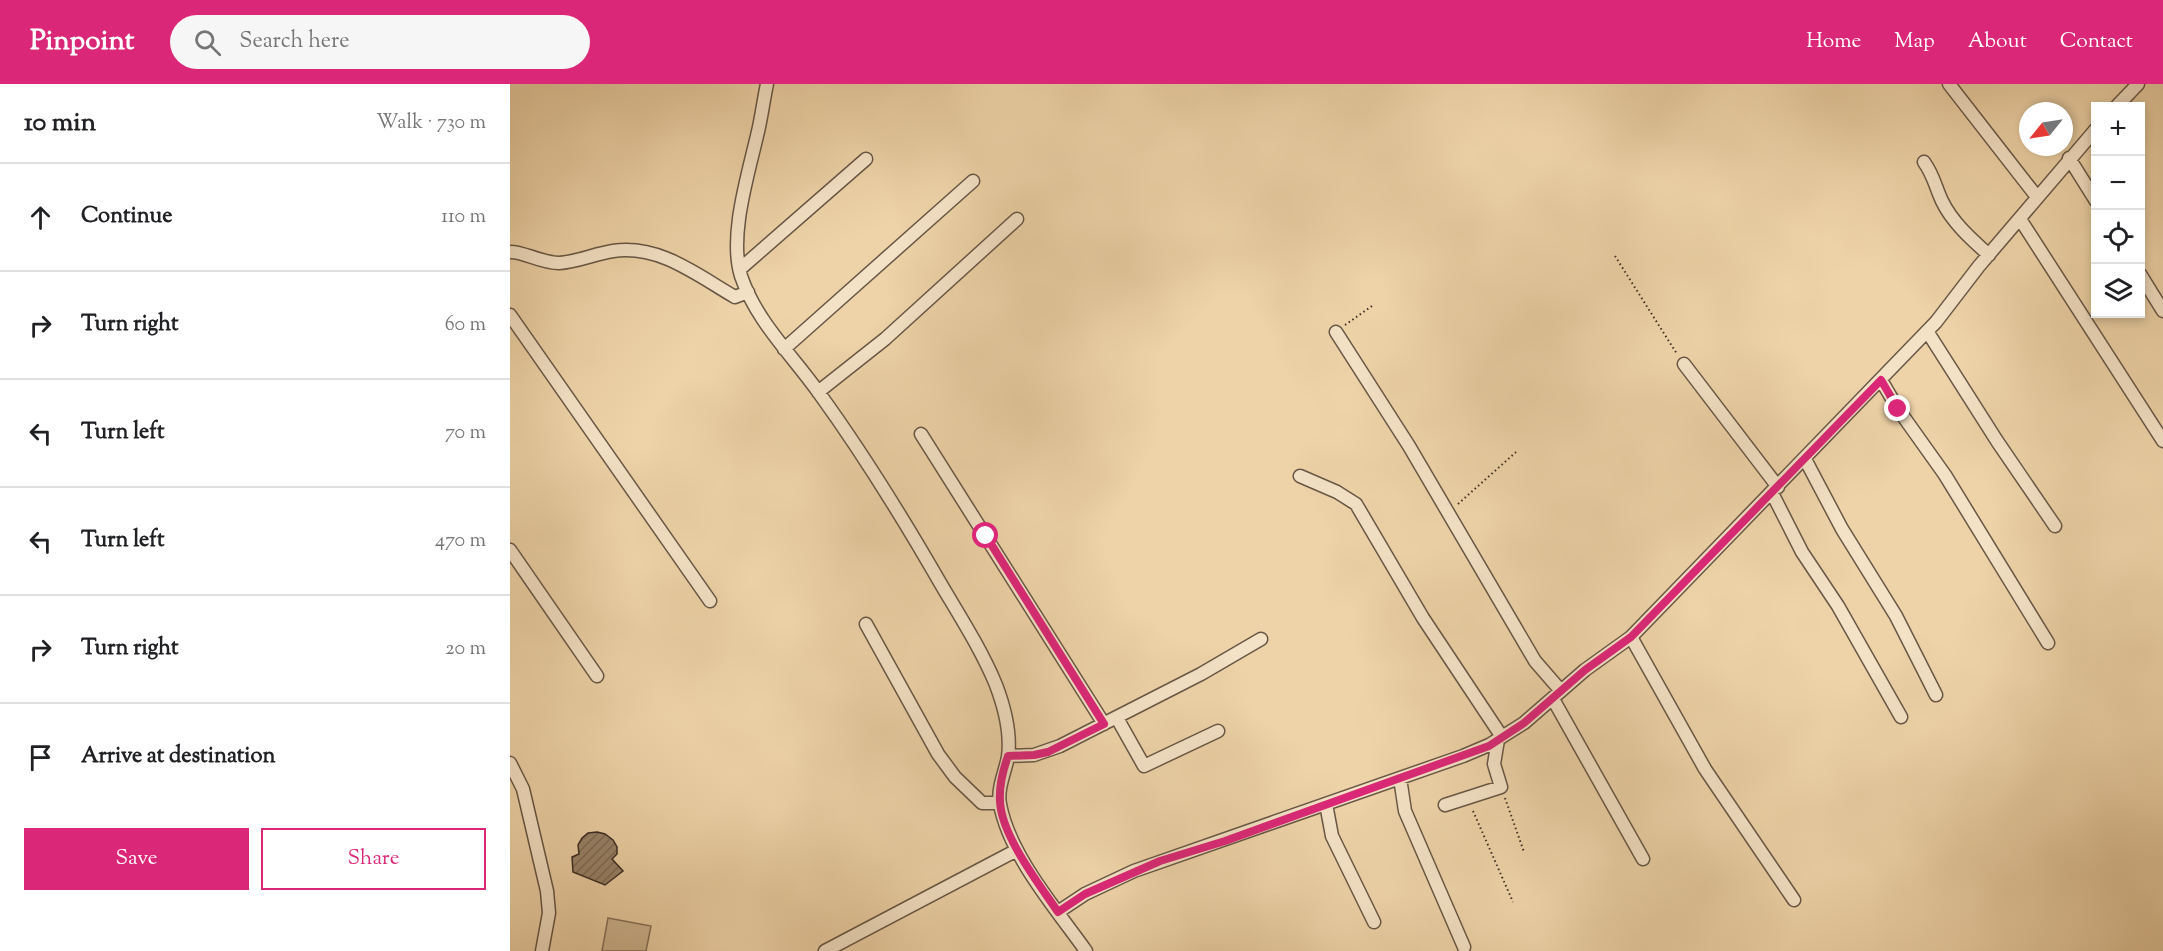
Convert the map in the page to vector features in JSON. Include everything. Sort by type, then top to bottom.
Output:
[{"type":"street","points":[[767,84],[742,196],[738,249],[740,269],[748,292],[754,307],[818,392],[897,507],[995,684],[1003,707],[1008,756],[1003,771],[1000,803],[1017,850],[1086,951]]},
{"type":"street","points":[[1949,84],[2037,197]]},
{"type":"street","points":[[2121,102],[2137,84]]},
{"type":"street","points":[[1058,912],[1085,894],[1143,868],[1463,756],[1500,739],[1585,670],[1631,637],[1775,490],[1927,331],[2091,134]]},
{"type":"street","points":[[2069,158],[2091,193]]},
{"type":"street","points":[[740,269],[866,159]]},
{"type":"street","points":[[1924,162],[1934,177],[1942,201],[1951,214],[1968,236],[1989,255]]},
{"type":"street","points":[[784,349],[973,181]]},
{"type":"street","points":[[818,392],[885,339],[1017,219]]},
{"type":"street","points":[[2020,219],[2163,441]]},
{"type":"street","points":[[510,252],[556,263],[626,250],[676,262],[735,297],[748,292]]},
{"type":"street","points":[[2145,282],[2163,311]]},
{"type":"street","points":[[510,315],[710,601]]},
{"type":"street","points":[[1927,331],[1997,441],[2055,526]]},
{"type":"street","points":[[1336,332],[1409,446],[1557,695],[1642,859]]},
{"type":"street","points":[[1684,364],[1775,490],[1802,552],[1838,606],[1901,717]]},
{"type":"street","points":[[1881,380],[1898,409],[1945,475],[2048,643]]},
{"type":"street","points":[[921,434],[1104,724]]},
{"type":"street","points":[[1805,459],[1842,529],[1896,616],[1936,695]]},
{"type":"street","points":[[1300,476],[1337,492],[1356,504],[1423,618],[1500,739],[1494,764],[1501,787],[1445,805]]},
{"type":"street","points":[[510,550],[597,676]]},
{"type":"street","points":[[866,624],[945,764],[982,803],[1000,803]]},
{"type":"street","points":[[1631,637],[1705,769],[1794,900]]},
{"type":"street","points":[[1008,756],[1048,752],[1200,674],[1261,639]]},
{"type":"street","points":[[1117,717],[1144,766],[1218,731]]},
{"type":"street","points":[[510,763],[523,789],[547,891],[549,913],[542,951]]},
{"type":"street","points":[[1400,778],[1405,811],[1464,947]]},
{"type":"street","points":[[1326,804],[1332,836],[1374,922]]},
{"type":"street","points":[[825,951],[1017,850]]},
{"type":"path","points":[[1615,256],[1684,364]]},
{"type":"path","points":[[1336,332],[1372,306]]},
{"type":"path","points":[[1448,513],[1516,452]]},
{"type":"path","points":[[1501,787],[1524,852]]},
{"type":"path","points":[[1468,798],[1513,902]]},
{"type":"shaded area","points":[[608,918],[651,926],[646,951],[602,951]]},
{"type":"building","points":[[597,832],[613,840],[617,847],[617,854],[612,859],[623,871],[605,885],[573,872],[572,857],[579,854],[578,845],[582,838],[588,833]]},
{"type":"route","points":[[986,536],[1104,724],[1048,752],[1008,756],[1003,771],[1000,803],[1007,827],[1017,850],[1058,912],[1085,894],[1160,861],[1225,841],[1489,746],[1524,723],[1585,670],[1631,637],[1881,380],[1898,409]]}]
